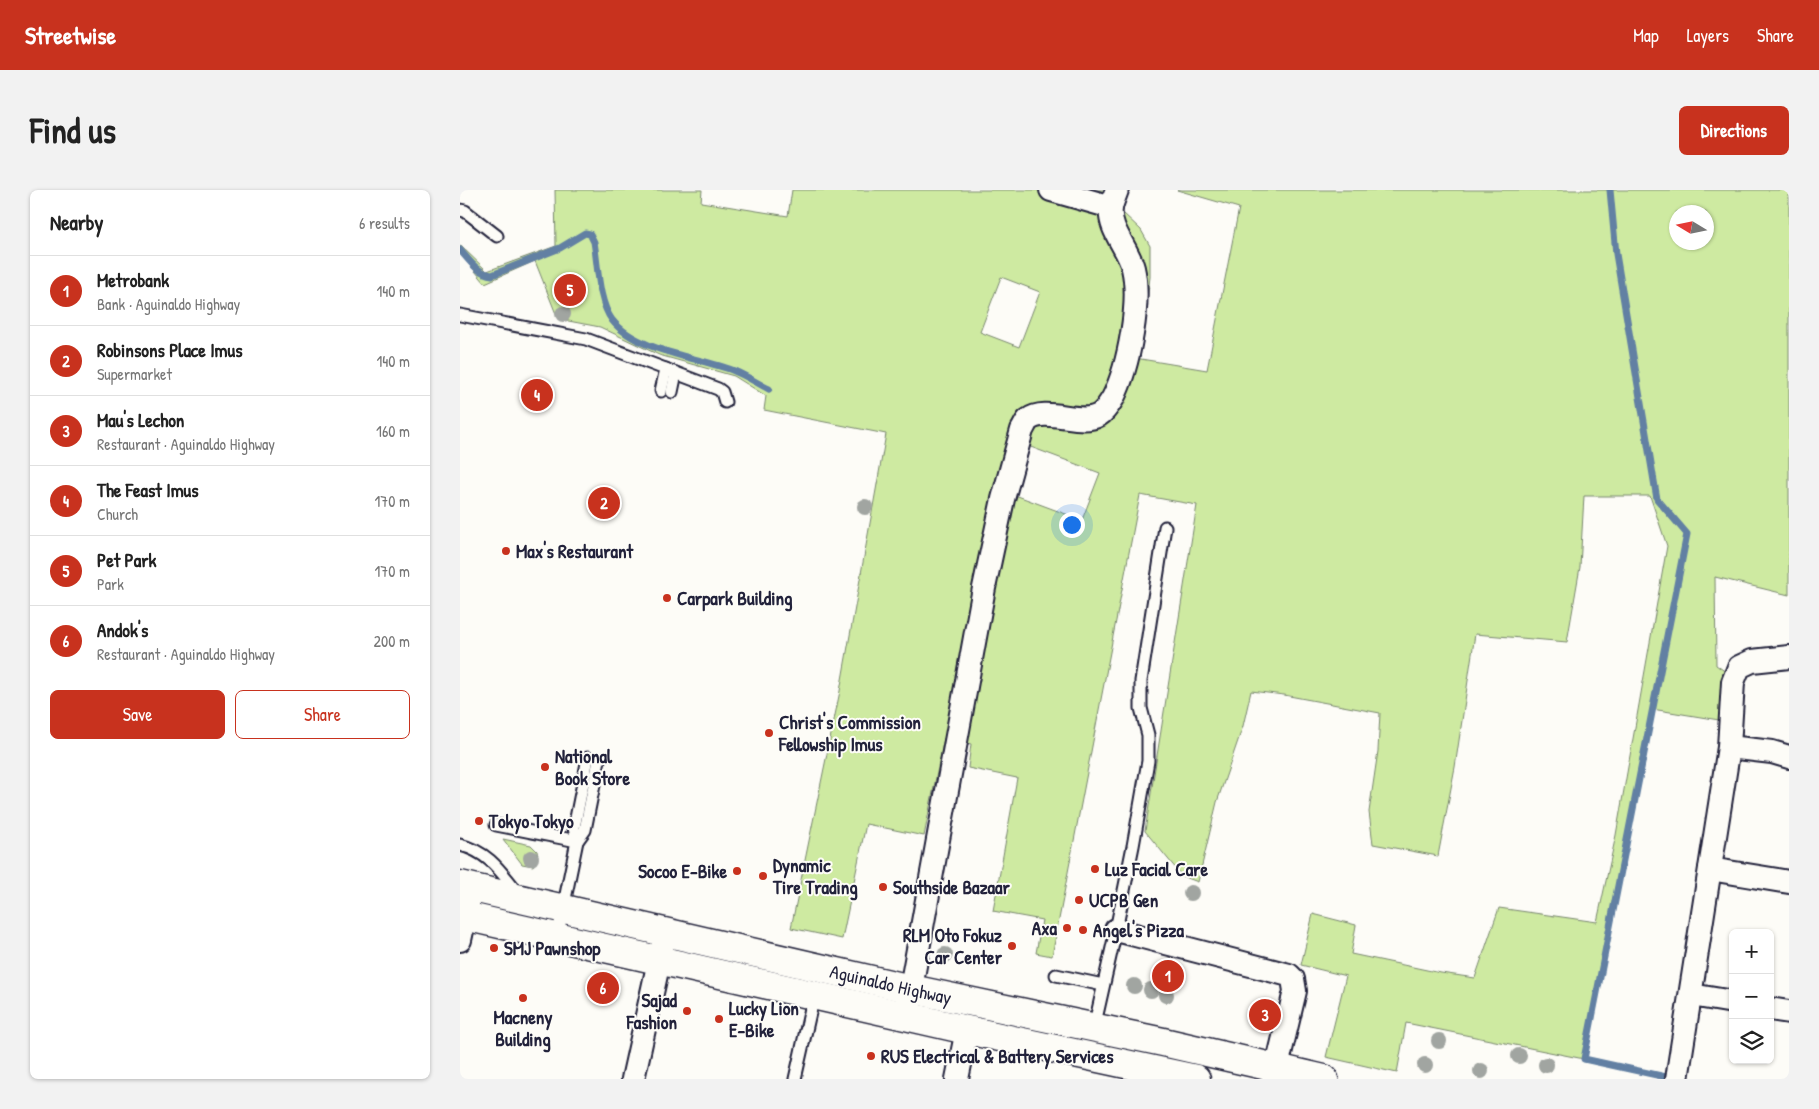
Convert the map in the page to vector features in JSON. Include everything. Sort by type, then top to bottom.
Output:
[{"type":"highway","name":"Aguinaldo Highway","points":[[465,886],[665,934],[1163,1042],[1275,1074],[1324,1079]]},
{"type":"highway","name":"Aguinaldo Highway","points":[[462,924],[557,938],[968,1030],[1156,1075],[1196,1079]]},
{"type":"street","points":[[905,1016],[912,989],[986,579],[1007,485],[1022,430],[1028,421],[1037,416],[1089,418],[1099,415],[1113,398],[1123,370],[1134,322],[1135,282],[1128,252],[1115,229],[1111,216],[1114,199],[1051,190]]},
{"type":"street","points":[[1677,1079],[1692,994],[1729,746],[1734,682],[1739,667],[1752,661],[1789,657]]},
{"type":"street","points":[[1729,746],[1772,752],[1789,757]]},
{"type":"street","points":[[1710,869],[1789,882]]},
{"type":"street","points":[[462,924],[465,886]]},
{"type":"street","points":[[1116,930],[1289,975],[1293,979],[1295,991],[1275,1074]]},
{"type":"street","points":[[633,1079],[665,934]]},
{"type":"street","points":[[1692,994],[1729,1001]]},
{"type":"street","points":[[1774,1010],[1789,1012]]},
{"type":"street","points":[[957,1079],[968,1030]]},
{"type":"street","points":[[1156,1075],[1163,1042]]},
{"type":"lane","points":[[460,210],[466,212],[497,236]]},
{"type":"lane","points":[[460,315],[586,339],[718,389],[722,392],[725,402]]},
{"type":"lane","points":[[666,392],[671,371]]},
{"type":"lane","points":[[1094,1028],[1137,829],[1148,761],[1148,735],[1141,708],[1141,681],[1164,528]]},
{"type":"lane","points":[[557,938],[577,841],[585,830],[594,759]]},
{"type":"lane","points":[[496,825],[577,841]]},
{"type":"lane","points":[[460,845],[479,851],[485,856],[499,869],[525,901]]},
{"type":"lane","points":[[1056,975],[1103,985]]},
{"type":"lane","points":[[795,1079],[814,995]]},
{"type":"green space","points":[[555,190],[702,190],[701,202],[788,216],[792,190],[1116,190],[1122,212],[1141,230],[1150,246],[1150,277],[1146,309],[1135,358],[1207,370],[1239,208],[1177,190],[1789,190],[1789,595],[1715,577],[1716,665],[1726,672],[1719,720],[1652,709],[1584,1059],[1406,1023],[1397,1073],[1326,1057],[1346,976],[1301,965],[1313,914],[1356,925],[1351,954],[1441,973],[1475,978],[1499,908],[1597,922],[1616,835],[1667,546],[1650,496],[1584,496],[1580,567],[1567,642],[1475,634],[1455,767],[1438,856],[1373,844],[1369,812],[1378,751],[1380,713],[1284,695],[1251,691],[1243,726],[1217,802],[1198,882],[1182,876],[1145,831],[1197,505],[1140,495],[1052,956],[1036,953],[1042,920],[993,911],[1017,778],[968,768],[971,744],[944,738],[924,836],[866,824],[842,939],[791,928],[840,691],[886,434],[764,410],[766,396],[734,376],[659,355],[600,327],[558,319],[535,261],[485,283],[460,253],[460,245],[487,271],[556,246]],"holes":[[[1001,277],[1040,292],[1019,347],[980,332]],[[1028,446],[1100,473],[1082,520],[1015,495]]]},
{"type":"green space","points":[[503,839],[531,845],[537,851],[538,856],[533,866],[522,864]]},
{"type":"waterway","points":[[1610,190],[1616,254],[1657,499],[1687,534],[1584,1059],[1666,1077]]},
{"type":"waterway","points":[[460,250],[478,269],[492,275],[560,248],[585,233],[590,234],[594,242],[601,293],[607,312],[623,331],[651,346],[732,370],[769,389]]},
{"type":"place","name":"Pet Park","points":[[570,290]]},
{"type":"place","name":"The Feast Imus","points":[[537,395]]},
{"type":"place","name":"Robinsons Place Imus","points":[[604,503]]},
{"type":"place","name":"Max's Restaurant","points":[[506,551]]},
{"type":"place","name":"Carpark Building","points":[[667,598]]},
{"type":"place","name":"Christ's Commission Fellowship Imus","points":[[769,733]]},
{"type":"place","name":"National Book Store","points":[[545,767]]},
{"type":"place","name":"Tokyo Tokyo","points":[[479,821]]},
{"type":"place","name":"Luz Facial Care","points":[[1095,869]]},
{"type":"place","name":"Socoo E-Bike","points":[[737,871]]},
{"type":"place","name":"Dynamic Tire Trading","points":[[763,876]]},
{"type":"place","name":"Southside Bazaar","points":[[883,887]]},
{"type":"place","name":"UCPB Gen","points":[[1079,900]]},
{"type":"place","name":"Axa","points":[[1067,928]]},
{"type":"place","name":"Angel's Pizza","points":[[1083,930]]},
{"type":"place","name":"RLM Oto Fokuz Car Center","points":[[1012,946]]},
{"type":"place","name":"SMJ Pawnshop","points":[[494,948]]},
{"type":"place","name":"Metrobank","points":[[1168,976]]},
{"type":"place","name":"Andok's","points":[[603,988]]},
{"type":"place","name":"Macneny Building","points":[[523,998]]},
{"type":"place","name":"Sajad Fashion","points":[[687,1011]]},
{"type":"place","name":"Mau's Lechon","points":[[1265,1015]]},
{"type":"place","name":"Lucky Lion E-Bike","points":[[719,1019]]},
{"type":"place","name":"RUS Electrical & Battery Services","points":[[871,1056]]}]
